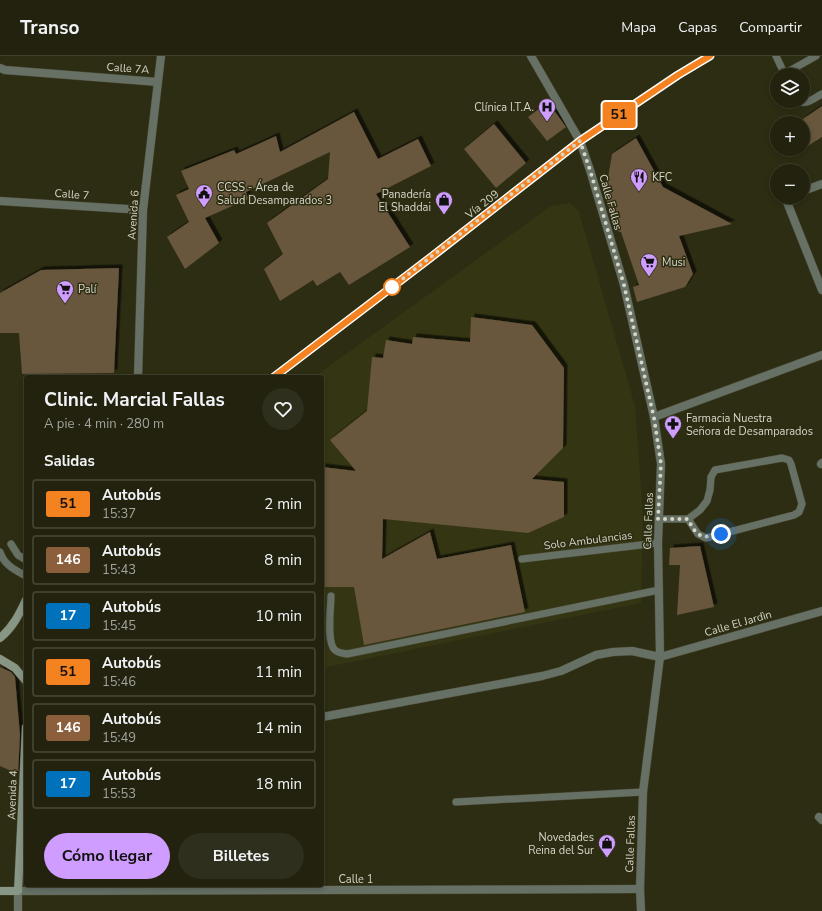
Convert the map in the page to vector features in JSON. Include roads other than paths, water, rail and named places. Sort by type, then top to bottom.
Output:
[{"type":"main road","name":"Vía 209","points":[[277,375],[580,141],[678,75],[710,56]]},
{"type":"main road","points":[[0,638],[9,630],[24,604]]},
{"type":"main road","points":[[0,659],[15,668],[24,679]]},
{"type":"main road","name":"Avenida 4","points":[[18,891],[24,764]]},
{"type":"main road","name":"Calle 1","points":[[0,891],[18,891]]},
{"type":"street","name":"Avenida 6","points":[[138,375],[143,210],[161,56]]},
{"type":"street","name":"Calle Fallas","points":[[531,56],[580,141],[590,170],[624,285],[654,418],[661,464],[658,519],[660,657],[643,792],[640,889],[641,911]]},
{"type":"street","name":"Calle 7A","points":[[0,68],[5,70],[158,82]]},
{"type":"street","points":[[810,188],[822,184]]},
{"type":"street","name":"Calle 7","points":[[0,201],[143,210]]},
{"type":"street","points":[[787,204],[822,290]]},
{"type":"street","points":[[654,418],[822,355]]},
{"type":"street","name":"Calle El Jardìn","points":[[660,657],[822,611]]},
{"type":"street","points":[[324,717],[542,676],[561,671],[596,655],[632,651],[660,657]]},
{"type":"street","name":"Calle 1","points":[[18,891],[640,889]]},
{"type":"street","name":"Avenida 4","points":[[18,891],[18,911]]},
{"type":"lane","points":[[776,56],[782,68]]},
{"type":"lane","points":[[796,68],[816,56]]},
{"type":"lane","points":[[810,101],[822,94]]},
{"type":"lane","points":[[658,519],[688,519],[700,510],[707,502],[711,477],[715,470],[782,458],[789,460],[802,504],[799,512],[794,515],[706,538],[698,534],[688,519]]},
{"type":"lane","name":"Solo Ambulancias","points":[[522,559],[658,543]]},
{"type":"lane","points":[[11,544],[18,555],[24,559]]},
{"type":"lane","points":[[0,552],[1,557],[11,569],[24,575]]},
{"type":"lane","points":[[331,596],[330,638],[332,646],[336,651],[347,654],[659,590]]},
{"type":"lane","points":[[456,802],[643,792]]},
{"type":"place","name":"Clínica I.T.A.","points":[[547,122]]},
{"type":"place","name":"KFC","points":[[639,192]]},
{"type":"place","name":"CCSS - Área de Salud Desamparados 3","points":[[204,208]]},
{"type":"place","name":"Panadería El Shaddai","points":[[444,215]]},
{"type":"place","name":"Musi","points":[[649,277]]},
{"type":"place","name":"Palí","points":[[65,304]]},
{"type":"place","name":"Farmacia Nuestra Señora de Desamparados","points":[[673,439]]},
{"type":"place","name":"Novedades Reina del Sur","points":[[607,858]]}]
